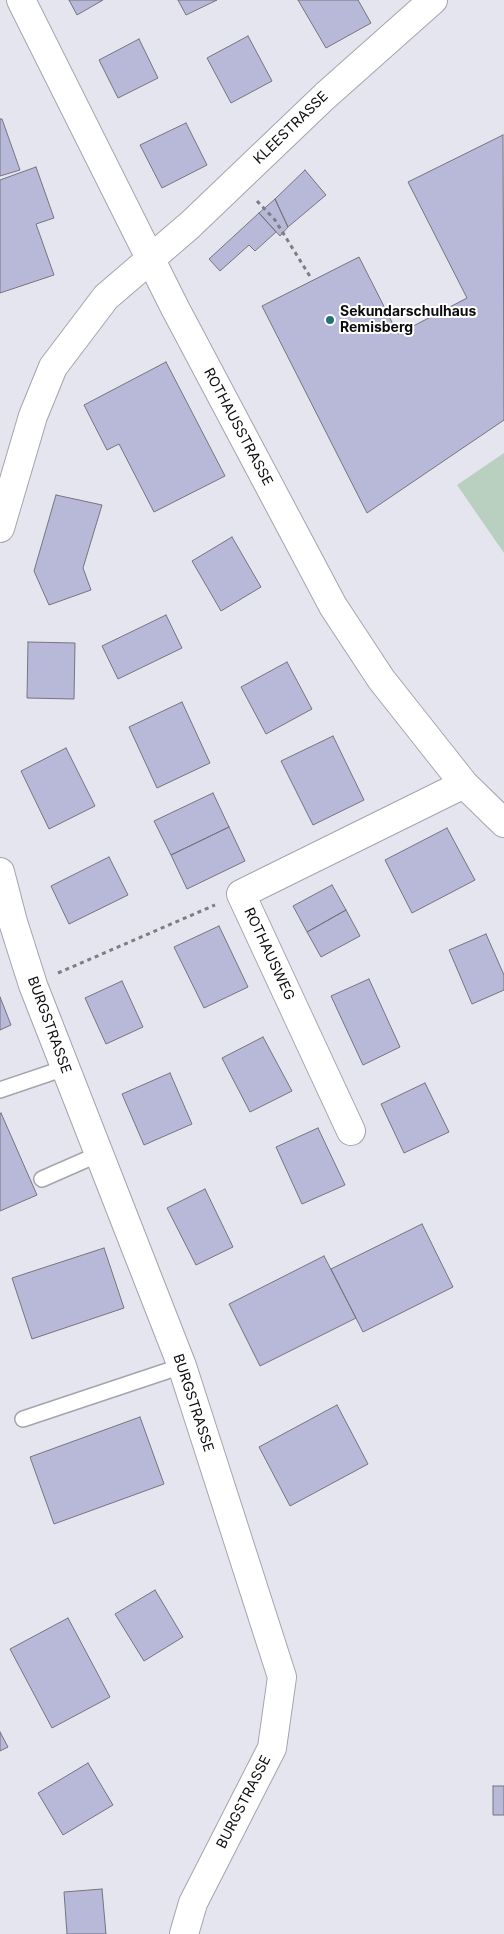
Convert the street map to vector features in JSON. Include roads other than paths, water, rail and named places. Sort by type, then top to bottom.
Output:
[{"type":"street","name":"ROTHAUSSTRASSE","points":[[21,0],[150,259],[333,606],[381,679],[464,784],[504,823]]},
{"type":"street","name":"KLEESTRASSE","points":[[150,259],[190,225],[325,96],[433,0]]},
{"type":"street","points":[[0,528],[33,416],[53,367],[106,297],[150,259]]},
{"type":"street","name":"ROTHAUSWEG","points":[[351,1131],[241,894],[464,784]]},
{"type":"street","name":"BURGSTRASSE","points":[[2,887],[33,985],[64,1068],[182,1366],[282,1677],[272,1748],[193,1903],[184,1934]]},
{"type":"lane","points":[[0,1090],[64,1068]]},
{"type":"lane","points":[[42,1179],[99,1154]]},
{"type":"lane","points":[[23,1419],[182,1366]]},
{"type":"place","name":"Sekundarschulhaus Remisberg","points":[[330,320]]}]
